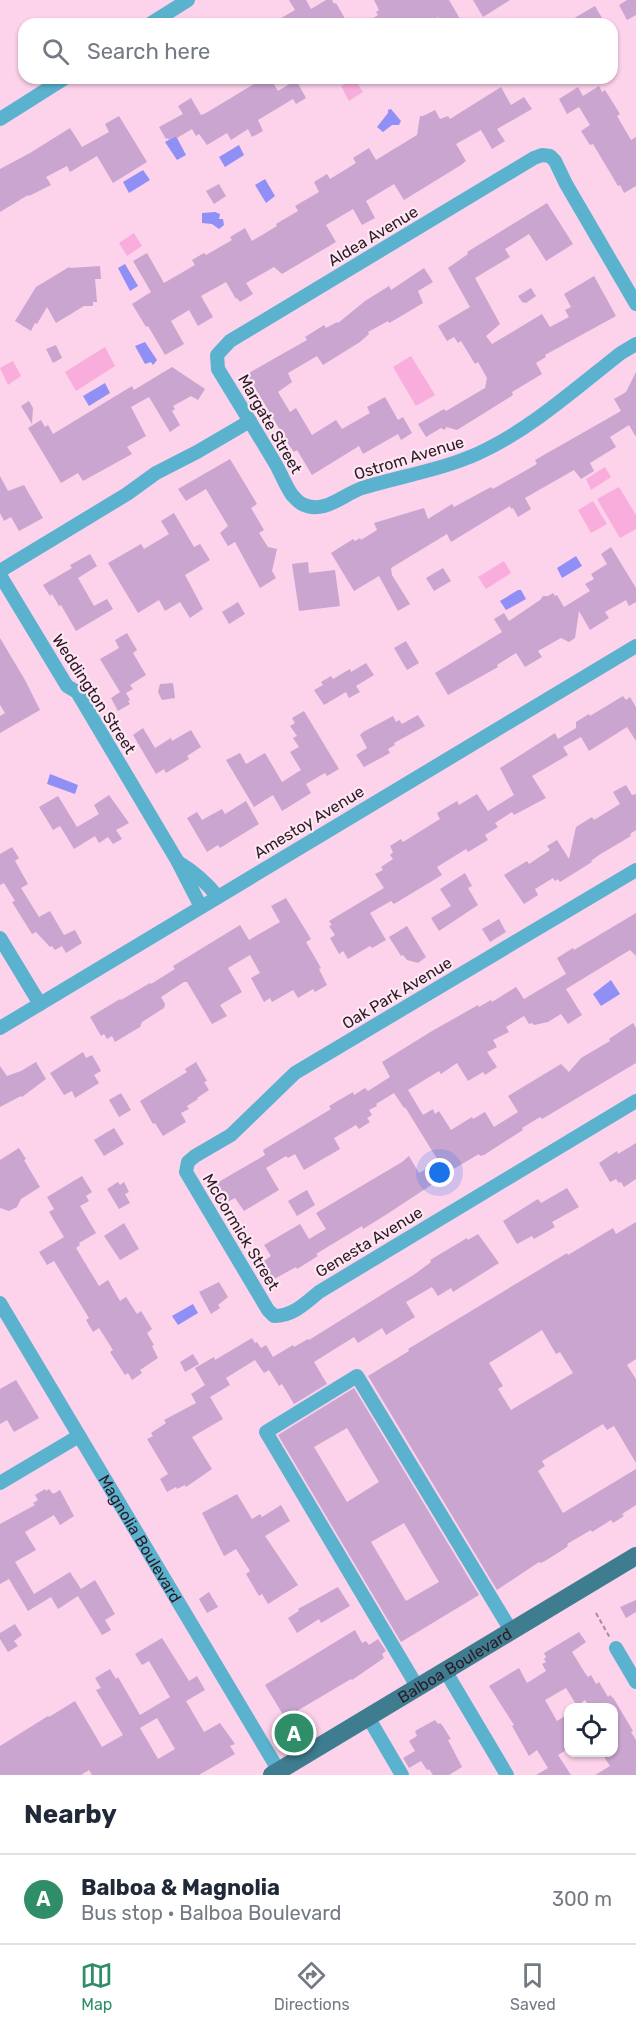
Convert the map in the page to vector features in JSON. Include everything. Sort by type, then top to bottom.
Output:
[{"type":"main road","name":"Balboa Boulevard","points":[[278,1774],[368,1717],[636,1556]]},
{"type":"street","points":[[160,18],[188,0]]},
{"type":"street","points":[[0,119],[55,84]]},
{"type":"street","name":"Aldea Avenue","points":[[217,355],[230,341],[542,155],[550,156],[559,167],[566,184],[636,304]]},
{"type":"street","name":"Ostrom Avenue","points":[[304,504],[317,507],[328,506],[358,490],[387,480],[441,467],[479,453],[519,431],[636,344]]},
{"type":"street","name":"Margate Street","points":[[217,355],[218,369],[278,467],[294,498],[304,504]]},
{"type":"street","points":[[0,571],[127,494],[156,473],[250,421]]},
{"type":"street","name":"Weddington Street","points":[[0,575],[67,686],[76,692],[178,862],[201,907]]},
{"type":"street","name":"Amestoy Avenue","points":[[0,1028],[636,646]]},
{"type":"street","name":"Weddington Street","points":[[178,862],[200,878],[217,896]]},
{"type":"street","name":"Oak Park Avenue","points":[[188,1162],[231,1135],[295,1073],[636,870]]},
{"type":"street","points":[[0,938],[40,1004]]},
{"type":"street","name":"Genesta Avenue","points":[[274,1317],[294,1311],[319,1292],[636,1101]]},
{"type":"street","name":"McCormick Street","points":[[188,1162],[186,1172],[265,1306],[274,1317]]},
{"type":"street","name":"Magnolia Boulevard","points":[[0,1303],[278,1774]]},
{"type":"street","points":[[418,1688],[266,1432],[357,1376],[512,1632]]},
{"type":"street","points":[[0,1483],[79,1436]]},
{"type":"street","points":[[616,1648],[636,1682]]},
{"type":"street","points":[[446,1672],[507,1775]]},
{"type":"street","points":[[368,1717],[402,1775]]},
{"type":"path","points":[[596,1613],[616,1648]]},
{"type":"shaded area","points":[[358,84],[363,92],[349,101],[341,86]]},
{"type":"shaded area","points":[[391,109],[401,121],[399,125],[392,125],[383,132],[377,127]]},
{"type":"shaded area","points":[[176,136],[186,155],[177,160],[165,142]]},
{"type":"shaded area","points":[[239,145],[244,155],[225,167],[219,157]]},
{"type":"shaded area","points":[[143,170],[150,180],[129,193],[123,182]]},
{"type":"shaded area","points":[[265,179],[275,196],[266,203],[255,185]]},
{"type":"shaded area","points":[[202,213],[220,214],[219,219],[223,219],[224,225],[219,229],[212,224],[202,223]]},
{"type":"shaded area","points":[[134,233],[142,246],[127,256],[119,243]]},
{"type":"shaded area","points":[[125,264],[138,286],[130,291],[118,268]]},
{"type":"shaded area","points":[[145,342],[157,360],[153,365],[151,362],[145,364],[135,346]]},
{"type":"shaded area","points":[[105,347],[115,366],[76,391],[65,372]]},
{"type":"shaded area","points":[[411,356],[435,395],[416,406],[393,367]]},
{"type":"shaded area","points":[[13,361],[21,376],[8,385],[0,368]]},
{"type":"shaded area","points":[[105,383],[110,393],[89,406],[83,396]]},
{"type":"shaded area","points":[[605,467],[611,477],[591,490],[586,479]]},
{"type":"shaded area","points":[[619,487],[636,515],[636,529],[620,538],[597,499]]},
{"type":"shaded area","points":[[593,501],[607,524],[591,533],[578,510]]},
{"type":"shaded area","points":[[576,556],[582,566],[562,578],[557,568]]},
{"type":"shaded area","points":[[504,561],[511,573],[486,589],[478,577]]},
{"type":"shaded area","points":[[521,590],[526,599],[506,610],[500,601]]},
{"type":"shaded area","points":[[50,774],[78,785],[75,794],[47,784]]},
{"type":"shaded area","points":[[611,980],[620,994],[601,1006],[593,994]]},
{"type":"shaded area","points":[[193,1304],[198,1313],[178,1325],[172,1316]]},
{"type":"building","points":[[289,0],[306,0],[311,9],[326,0],[332,0],[345,18],[281,18],[295,10]]},
{"type":"building","points":[[374,0],[449,0],[460,18],[373,18],[378,15],[376,12],[379,10]]},
{"type":"building","points":[[473,0],[510,0],[483,17]]},
{"type":"building","points":[[627,0],[636,0],[636,15],[627,20],[619,5]]},
{"type":"building","points":[[595,6],[602,18],[574,18]]},
{"type":"building","points":[[254,84],[274,84],[278,91],[289,84],[298,84],[306,98],[296,104],[293,99],[258,120],[263,131],[252,137],[248,129],[231,140],[227,133],[207,145],[199,134],[196,136],[192,129],[169,140],[159,127],[183,114],[178,106],[191,98],[201,115]]},
{"type":"building","points":[[599,86],[602,92],[605,90],[620,114],[617,116],[631,140],[636,137],[636,186],[624,193],[593,144],[590,145],[581,131],[590,125],[579,107],[567,114],[559,99],[578,87],[583,96]]},
{"type":"building","points":[[501,87],[511,105],[524,97],[532,109],[497,129],[505,141],[492,149],[481,130],[456,144],[466,161],[461,165],[404,200],[394,184],[366,201],[375,218],[362,225],[353,209],[326,225],[336,242],[282,274],[274,267],[246,283],[253,294],[240,302],[226,282],[201,296],[213,317],[198,326],[189,310],[171,321],[184,344],[165,355],[132,304],[151,292],[133,261],[147,253],[164,283],[195,265],[192,260],[232,240],[230,237],[245,228],[252,241],[277,226],[276,224],[298,211],[295,206],[319,192],[314,182],[327,174],[330,179],[356,163],[353,158],[369,148],[376,160],[417,135],[420,116],[435,110],[440,119],[448,116],[450,119]]},
{"type":"building","points":[[119,116],[147,162],[113,183],[97,156],[70,172],[67,166],[46,177],[51,185],[28,195],[0,212],[0,169],[70,128],[82,147],[109,132],[105,124]]},
{"type":"building","points":[[219,184],[226,196],[214,204],[206,191]]},
{"type":"building","points":[[547,203],[573,244],[546,261],[529,234],[505,249],[510,257],[475,278],[500,324],[486,336],[492,344],[542,314],[550,327],[569,317],[565,310],[571,307],[564,294],[594,276],[616,316],[545,355],[546,357],[536,363],[542,374],[512,392],[513,395],[457,430],[441,428],[426,437],[418,424],[444,409],[446,411],[485,388],[487,378],[478,362],[475,364],[461,341],[458,343],[454,337],[447,341],[438,326],[470,307],[448,268],[468,254],[467,252]]},
{"type":"building","points":[[100,266],[101,279],[95,279],[97,302],[93,302],[93,306],[84,306],[56,323],[47,307],[31,331],[15,321],[36,287],[69,267]]},
{"type":"building","points":[[424,268],[433,282],[418,291],[423,303],[389,323],[388,321],[368,332],[369,334],[360,342],[323,365],[317,356],[288,373],[292,382],[278,392],[290,412],[296,408],[312,435],[336,420],[342,429],[370,413],[367,407],[385,397],[398,420],[403,417],[412,433],[401,440],[398,434],[363,454],[359,446],[312,475],[297,450],[294,452],[287,442],[247,374],[307,340],[305,337],[324,325],[326,328],[338,323],[365,301],[389,286],[391,290]]},
{"type":"building","points":[[531,288],[536,296],[526,303],[522,302],[518,296]]},
{"type":"building","points":[[56,345],[62,358],[53,363],[46,349]]},
{"type":"building","points":[[172,367],[205,389],[198,400],[191,396],[173,406],[175,409],[172,411],[180,425],[170,432],[149,397],[131,407],[146,436],[127,447],[132,454],[83,481],[78,473],[61,483],[28,428],[41,420],[45,427],[48,425],[53,434],[132,386],[134,390]]},
{"type":"building","points":[[636,372],[636,437],[629,425],[610,437],[616,447],[590,463],[594,471],[581,479],[574,470],[525,498],[531,509],[518,517],[510,506],[451,542],[447,534],[391,568],[392,575],[410,604],[398,611],[379,576],[354,591],[331,553],[353,539],[355,541],[360,538],[361,540],[377,530],[374,523],[424,508],[428,519],[452,504],[454,507],[491,487],[493,489],[537,464],[535,460],[621,411],[614,399],[626,392]]},
{"type":"building","points":[[29,401],[33,408],[32,424],[21,406]]},
{"type":"building","points":[[230,459],[257,504],[251,508],[264,530],[259,533],[268,547],[277,549],[272,571],[276,578],[260,588],[235,542],[228,546],[220,533],[228,526],[206,489],[186,501],[178,489]]},
{"type":"building","points":[[0,476],[8,491],[24,485],[43,518],[19,531],[11,517],[4,521],[0,513]]},
{"type":"building","points":[[174,513],[194,547],[200,544],[210,560],[185,575],[203,609],[190,618],[180,602],[165,611],[159,600],[138,613],[108,563],[141,544],[144,549],[169,534],[161,521]]},
{"type":"building","points":[[611,547],[636,588],[636,602],[629,606],[626,600],[605,612],[609,618],[590,630],[579,611],[575,638],[569,642],[561,638],[538,651],[542,657],[525,667],[516,653],[497,665],[498,667],[448,695],[435,673],[502,632],[494,619],[504,613],[509,621],[543,596],[553,593],[557,595],[564,607],[590,591],[585,584],[594,579],[591,574],[607,564],[601,554]]},
{"type":"building","points":[[90,554],[97,566],[78,578],[94,606],[107,599],[113,609],[76,631],[61,605],[59,606],[52,594],[50,596],[43,585],[72,568],[70,565]]},
{"type":"building","points":[[308,562],[309,573],[335,570],[340,606],[299,611],[292,564]]},
{"type":"building","points":[[443,568],[451,581],[434,591],[426,578]]},
{"type":"building","points":[[238,602],[245,614],[229,624],[222,612]]},
{"type":"building","points":[[127,633],[137,650],[133,653],[146,675],[130,685],[133,689],[126,693],[130,704],[118,711],[111,698],[120,692],[100,659],[119,648],[115,640]]},
{"type":"building","points":[[0,638],[40,710],[0,733],[0,716],[5,713],[0,705]]},
{"type":"building","points":[[406,641],[419,663],[407,670],[394,648]]},
{"type":"building","points":[[366,663],[374,675],[356,686],[360,692],[349,698],[346,692],[324,705],[314,690],[323,685],[321,682],[331,676],[333,679],[350,669],[351,672]]},
{"type":"building","points":[[173,683],[175,698],[162,700],[158,692],[160,684]]},
{"type":"building","points":[[623,696],[626,700],[630,697],[636,707],[636,741],[627,727],[589,751],[581,737],[563,747],[568,755],[532,776],[546,798],[514,815],[512,812],[495,823],[498,827],[485,835],[488,840],[468,852],[466,849],[437,867],[442,875],[394,904],[391,901],[370,913],[386,940],[348,959],[343,951],[339,954],[330,938],[335,935],[329,926],[332,925],[329,921],[384,888],[375,874],[383,870],[381,867],[393,859],[390,855],[393,852],[390,846],[401,839],[403,842],[440,819],[437,813],[457,801],[459,805],[477,794],[488,811],[514,795],[500,768],[555,733],[558,739],[576,728],[576,722]]},
{"type":"building","points":[[304,711],[339,769],[327,776],[325,773],[306,784],[311,793],[282,811],[273,795],[254,807],[226,760],[240,753],[246,764],[265,753],[282,782],[301,770],[290,752],[299,747],[293,738],[297,736],[290,726],[295,723],[292,718]]},
{"type":"building","points":[[418,715],[425,726],[394,743],[395,745],[388,749],[390,753],[364,767],[356,755],[367,748],[360,735],[363,732],[393,716],[396,722],[399,720],[402,724]]},
{"type":"building","points":[[143,728],[155,748],[191,730],[201,747],[187,756],[189,759],[166,773],[164,769],[156,774],[133,735]]},
{"type":"building","points":[[626,785],[632,795],[636,794],[636,830],[630,834],[631,836],[560,882],[553,878],[535,889],[538,895],[524,904],[504,875],[527,861],[529,864],[550,850],[547,846],[557,840],[569,859],[576,827],[592,817],[594,820],[620,804],[613,792]]},
{"type":"building","points":[[109,795],[129,823],[116,830],[122,839],[113,844],[108,837],[99,843],[95,836],[74,849],[60,826],[53,830],[39,807],[58,796],[77,827],[99,814],[94,805]]},
{"type":"building","points":[[246,801],[259,824],[220,848],[218,845],[207,852],[187,818],[197,812],[202,820],[222,809],[225,814]]},
{"type":"building","points":[[12,847],[19,858],[15,861],[28,884],[21,888],[39,917],[50,911],[64,935],[75,930],[82,943],[66,953],[62,946],[55,950],[36,932],[32,934],[12,902],[15,901],[4,883],[0,885],[0,854]]},
{"type":"building","points":[[465,873],[472,886],[468,888],[478,905],[439,931],[431,918],[451,906],[440,889]]},
{"type":"building","points":[[286,898],[311,939],[306,942],[321,968],[319,969],[327,985],[315,992],[313,989],[298,998],[293,990],[272,1002],[270,998],[264,1002],[251,978],[260,973],[250,955],[228,968],[242,992],[220,1005],[227,1016],[212,1024],[187,982],[184,982],[161,997],[165,1004],[164,1008],[142,1022],[140,1027],[115,1042],[112,1036],[107,1039],[104,1034],[101,1036],[90,1017],[151,984],[175,969],[173,966],[240,925],[249,940],[280,922],[271,906]]},
{"type":"building","points":[[636,913],[636,956],[630,950],[566,989],[582,1015],[568,1024],[561,1014],[548,1022],[534,1025],[529,1024],[524,1016],[506,1027],[509,1032],[493,1040],[497,1047],[487,1052],[497,1067],[485,1075],[483,1072],[468,1081],[457,1063],[441,1074],[439,1071],[408,1090],[423,1115],[433,1109],[435,1114],[439,1111],[451,1130],[485,1112],[494,1127],[518,1112],[508,1096],[561,1064],[569,1072],[581,1058],[610,1041],[609,1039],[633,1023],[636,1028],[636,1063],[542,1119],[540,1117],[484,1155],[479,1154],[438,1178],[439,1180],[384,1216],[363,1229],[362,1226],[316,1254],[318,1256],[297,1269],[296,1267],[267,1283],[257,1266],[271,1256],[264,1245],[300,1224],[309,1239],[326,1229],[316,1213],[409,1156],[419,1173],[433,1165],[444,1170],[394,1093],[369,1110],[372,1115],[367,1118],[370,1122],[359,1129],[356,1125],[334,1138],[340,1149],[304,1170],[295,1154],[288,1158],[286,1156],[266,1168],[279,1190],[244,1211],[235,1198],[220,1206],[210,1187],[265,1155],[263,1150],[331,1109],[329,1106],[353,1092],[354,1095],[365,1088],[368,1091],[390,1077],[382,1062],[432,1031],[478,1005],[479,1007],[491,1000],[492,1002],[516,987],[524,999],[566,974],[557,958]]},
{"type":"building","points":[[499,919],[506,932],[490,942],[482,929]]},
{"type":"building","points":[[407,926],[426,957],[418,963],[401,956],[389,937]]},
{"type":"building","points":[[83,1052],[86,1058],[92,1055],[99,1067],[101,1071],[94,1075],[99,1083],[75,1098],[72,1091],[64,1095],[50,1073]]},
{"type":"building","points":[[36,1062],[46,1079],[22,1097],[0,1107],[0,1066],[7,1076]]},
{"type":"building","points":[[196,1062],[207,1081],[204,1082],[209,1090],[187,1106],[189,1109],[181,1113],[186,1122],[163,1136],[140,1101],[187,1072],[185,1069]]},
{"type":"building","points":[[121,1093],[131,1110],[119,1117],[109,1100]]},
{"type":"building","points":[[114,1128],[124,1144],[104,1156],[94,1140]]},
{"type":"building","points":[[636,1143],[636,1179],[624,1187],[616,1179],[610,1182],[599,1163],[617,1151],[618,1154]]},
{"type":"building","points":[[19,1148],[40,1187],[21,1199],[17,1207],[9,1211],[0,1208],[0,1160]]},
{"type":"building","points":[[82,1176],[92,1192],[86,1196],[89,1201],[80,1206],[96,1233],[79,1243],[80,1245],[76,1248],[99,1286],[108,1280],[120,1301],[126,1297],[137,1314],[141,1311],[152,1329],[147,1333],[158,1358],[140,1370],[142,1373],[132,1380],[128,1373],[125,1375],[110,1352],[113,1350],[99,1328],[93,1332],[86,1320],[89,1318],[54,1261],[47,1265],[39,1252],[64,1237],[49,1212],[54,1209],[47,1197]]},
{"type":"building","points":[[118,1182],[120,1185],[124,1182],[129,1192],[125,1194],[130,1203],[119,1209],[107,1189]]},
{"type":"building","points":[[567,1188],[579,1207],[552,1222],[555,1227],[534,1239],[532,1236],[517,1244],[503,1221],[538,1199],[541,1203]]},
{"type":"building","points":[[307,1190],[315,1205],[297,1216],[288,1201]]},
{"type":"building","points":[[636,1222],[636,1359],[627,1365],[636,1379],[636,1463],[614,1426],[607,1430],[603,1424],[542,1461],[545,1466],[538,1471],[563,1513],[636,1469],[636,1505],[613,1523],[611,1520],[592,1532],[591,1530],[497,1590],[368,1376],[409,1351],[408,1349],[567,1253],[568,1255],[613,1228],[616,1234]],"holes":[[[542,1330],[556,1354],[560,1352],[573,1373],[511,1410],[498,1389],[503,1386],[489,1363]]]},
{"type":"building","points":[[124,1223],[139,1249],[120,1260],[104,1236]]},
{"type":"building","points":[[478,1234],[499,1263],[453,1292],[451,1288],[438,1296],[432,1287],[406,1302],[415,1317],[386,1335],[382,1328],[358,1343],[354,1337],[314,1362],[327,1384],[294,1404],[282,1384],[279,1386],[269,1370],[264,1373],[255,1360],[226,1378],[230,1385],[210,1397],[223,1419],[192,1437],[212,1469],[186,1487],[185,1485],[177,1489],[176,1487],[167,1492],[160,1479],[168,1474],[147,1439],[153,1436],[151,1433],[166,1423],[164,1420],[196,1403],[191,1394],[205,1385],[195,1368],[214,1357],[215,1360],[252,1338],[261,1348],[266,1345],[273,1357],[293,1345],[294,1347],[309,1340],[415,1274],[431,1262],[430,1260]]},
{"type":"building","points":[[219,1282],[228,1297],[218,1305],[220,1308],[211,1314],[199,1292]]},
{"type":"building","points":[[193,1354],[199,1364],[185,1372],[180,1362]]},
{"type":"building","points":[[16,1380],[39,1418],[14,1432],[7,1420],[0,1424],[0,1389]]},
{"type":"building","points":[[354,1388],[479,1595],[401,1642],[278,1435]],"holes":[[[347,1428],[379,1482],[347,1502],[314,1447]],[[404,1523],[439,1582],[406,1601],[371,1542]]]},
{"type":"building","points":[[45,1489],[46,1491],[49,1489],[53,1494],[60,1490],[74,1516],[60,1525],[54,1515],[25,1532],[36,1550],[15,1562],[34,1594],[70,1572],[81,1589],[95,1580],[115,1614],[105,1620],[111,1630],[102,1635],[78,1596],[58,1609],[51,1597],[28,1611],[9,1579],[0,1584],[0,1524],[35,1505],[33,1503],[38,1500],[35,1495]]},
{"type":"building","points":[[237,1494],[252,1519],[260,1514],[262,1517],[281,1505],[290,1521],[265,1536],[298,1585],[268,1604],[262,1594],[259,1596],[246,1574],[250,1571],[236,1549],[224,1556],[202,1513]]},
{"type":"building","points":[[338,1587],[350,1606],[321,1623],[319,1619],[297,1633],[288,1618],[299,1611],[298,1609]]},
{"type":"building","points":[[209,1592],[218,1607],[207,1613],[199,1599]]},
{"type":"building","points":[[636,1600],[636,1612],[626,1618],[620,1607]]},
{"type":"building","points":[[15,1624],[22,1635],[14,1641],[18,1646],[8,1652],[0,1639],[0,1633]]},
{"type":"building","points":[[355,1630],[362,1643],[366,1641],[369,1645],[378,1639],[386,1651],[382,1654],[384,1658],[352,1680],[285,1718],[265,1685]]},
{"type":"building","points":[[579,1632],[586,1642],[572,1652],[588,1677],[591,1675],[596,1684],[599,1682],[608,1697],[610,1695],[616,1703],[587,1703],[585,1700],[575,1703],[566,1688],[545,1700],[557,1721],[564,1717],[564,1751],[558,1755],[571,1775],[536,1775],[548,1768],[537,1750],[529,1756],[512,1726],[514,1725],[489,1686],[519,1668],[527,1683],[546,1671],[542,1664],[546,1662],[544,1653]]},
{"type":"building","points":[[162,1638],[189,1681],[197,1676],[205,1690],[186,1701],[204,1732],[220,1723],[235,1744],[230,1746],[235,1754],[199,1775],[92,1775],[89,1770],[81,1775],[0,1775],[0,1746],[75,1701],[102,1747],[123,1735],[96,1690],[101,1688],[95,1678],[110,1669],[116,1679],[118,1677],[140,1715],[170,1697],[149,1661],[142,1665],[135,1654]],"holes":[[[157,1718],[175,1749],[158,1759],[140,1728]]]},
{"type":"building","points":[[618,1706],[636,1740],[636,1775],[595,1775],[610,1766],[604,1757],[618,1757]]},
{"type":"building","points":[[435,1720],[442,1725],[451,1739],[448,1740],[462,1767],[449,1775],[433,1775],[421,1761],[409,1768],[403,1758],[415,1751],[409,1741],[417,1736],[415,1731]]},
{"type":"place","name":"Balboa & Magnolia","points":[[294,1733]]}]
